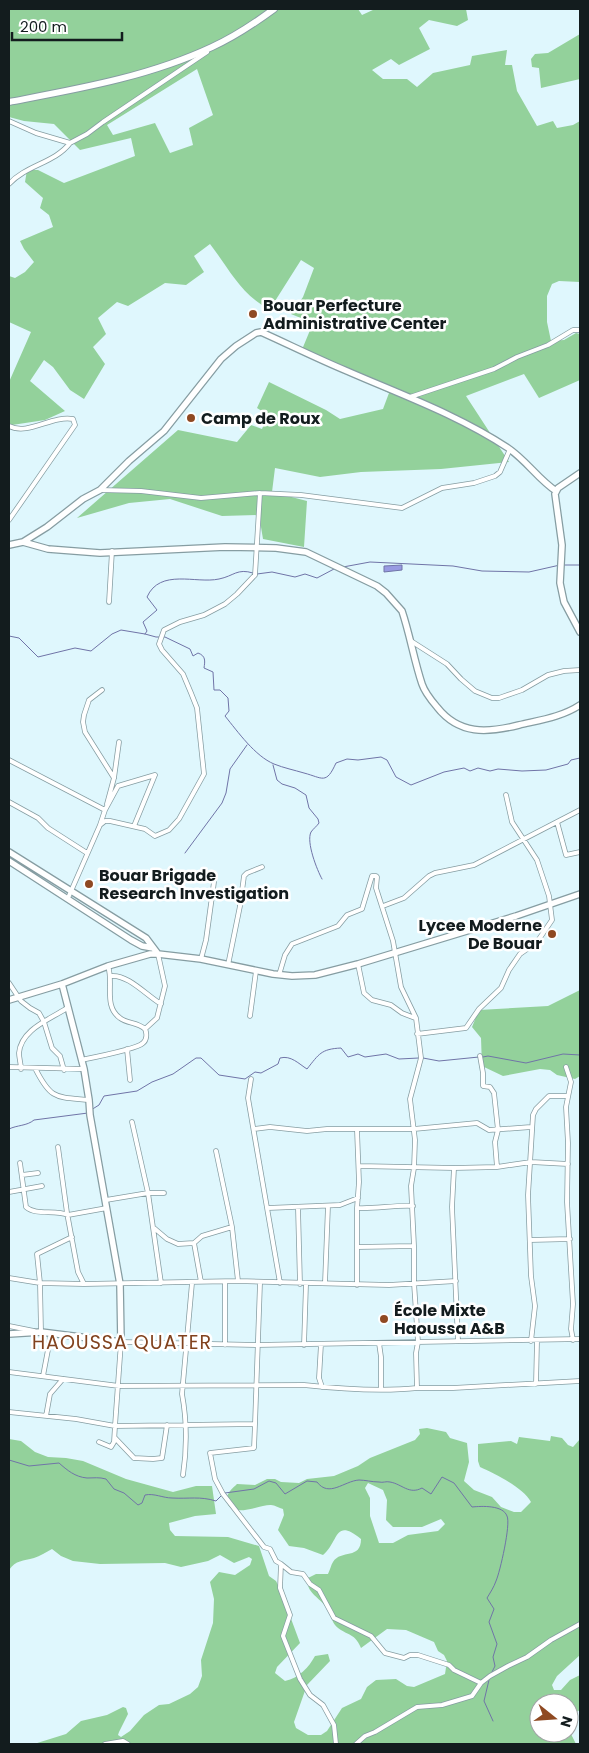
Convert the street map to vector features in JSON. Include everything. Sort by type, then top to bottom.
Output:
[{"type":"main road","points":[[9,102],[75,89],[136,74],[185,58],[214,47],[274,9]]},
{"type":"street","points":[[9,184],[22,173],[49,160],[70,144],[88,134],[214,47]]},
{"type":"street","points":[[9,121],[36,133],[70,144]]},
{"type":"street","points":[[410,397],[494,369],[517,357],[548,345],[573,330],[580,330]]},
{"type":"street","points":[[9,544],[24,542],[83,499],[100,490],[164,431],[221,359],[256,332],[261,332],[346,371],[460,419],[510,449],[544,483],[556,491]]},
{"type":"street","points":[[9,426],[14,429],[29,428],[63,417],[73,419],[76,425],[9,520]]},
{"type":"street","points":[[100,490],[141,491],[201,498],[260,493],[402,508],[442,488],[474,483],[495,476],[500,472],[510,449]]},
{"type":"street","points":[[556,491],[580,474]]},
{"type":"street","points":[[556,491],[555,504],[562,544],[560,583],[564,602],[580,632]]},
{"type":"street","points":[[100,825],[110,821],[146,829],[155,836],[163,834],[169,830],[183,812],[204,774],[196,708],[183,674],[159,644],[164,630],[180,622],[204,615],[224,604],[237,594],[255,575],[260,493]]},
{"type":"street","points":[[24,542],[36,547],[100,553],[112,551],[256,547],[306,552],[377,586],[402,611],[426,691],[439,710],[456,725],[482,730],[495,730],[554,717],[580,705]]},
{"type":"street","points":[[109,602],[112,551]]},
{"type":"street","points":[[411,641],[447,664],[475,691],[492,698],[499,698],[522,690],[548,676],[564,671],[580,670]]},
{"type":"street","points":[[102,690],[89,700],[83,722],[86,732],[114,778]]},
{"type":"street","points":[[68,898],[100,825],[114,778],[119,742]]},
{"type":"street","points":[[9,760],[104,810]]},
{"type":"street","points":[[104,810],[118,786],[155,775],[134,826]]},
{"type":"street","points":[[417,1034],[466,1028],[479,1009],[501,988],[509,970],[520,954],[537,942],[552,920],[551,904],[537,860],[522,840],[512,822],[506,795]]},
{"type":"street","points":[[9,802],[38,818],[48,828],[87,853]]},
{"type":"street","points":[[383,906],[404,898],[435,873],[474,865],[580,810]]},
{"type":"street","points":[[557,822],[566,855],[580,852]]},
{"type":"street","points":[[9,852],[146,938],[158,954],[165,986],[157,1018],[145,1029]]},
{"type":"street","points":[[9,861],[142,946],[153,948]]},
{"type":"street","points":[[228,964],[244,876],[246,873],[262,867]]},
{"type":"street","points":[[279,975],[285,955],[292,944],[338,926],[347,915],[362,909],[372,876],[376,876],[376,888],[383,906],[395,952],[401,987],[416,1018],[421,1058],[410,1099],[414,1129],[414,1168],[411,1186],[418,1342],[416,1353],[417,1388]]},
{"type":"street","points":[[201,959],[206,940],[214,882]]},
{"type":"street","points":[[9,1000],[17,996],[62,984],[108,966],[150,954],[201,959],[279,975],[306,976],[358,964],[580,894]]},
{"type":"street","points":[[102,920],[106,913]]},
{"type":"street","points":[[358,964],[364,993],[372,1000],[391,1005],[402,1013],[416,1018]]},
{"type":"street","points":[[81,1060],[127,1049],[143,1043],[146,1038],[145,1029],[139,1023],[124,1020],[118,1016],[109,998],[112,976],[108,966]]},
{"type":"street","points":[[250,1016],[256,971]]},
{"type":"street","points":[[112,976],[116,975],[125,979],[161,1004]]},
{"type":"street","points":[[9,983],[17,996],[30,1008],[39,1012],[52,1048],[60,1056],[64,1070]]},
{"type":"street","points":[[62,984],[84,1070],[120,1284],[121,1342],[115,1438],[111,1447],[99,1442]]},
{"type":"street","points":[[21,1069],[19,1052],[27,1035],[36,1026],[67,1008]]},
{"type":"street","points":[[127,1049],[130,1080]]},
{"type":"street","points":[[480,1056],[483,1086],[490,1087],[494,1093],[498,1130],[495,1142],[497,1167]]},
{"type":"street","points":[[9,1067],[21,1069],[84,1070]]},
{"type":"street","points":[[566,1067],[570,1082],[567,1096],[567,1202],[573,1304],[571,1328],[573,1340]]},
{"type":"street","points":[[35,1068],[44,1086],[55,1096],[89,1100]]},
{"type":"street","points":[[251,1079],[248,1098],[280,1283]]},
{"type":"street","points":[[531,1341],[534,1306],[528,1195],[531,1162],[531,1127],[536,1108],[549,1096],[567,1096]]},
{"type":"street","points":[[132,1122],[148,1193],[162,1283]]},
{"type":"street","points":[[254,1129],[270,1128],[307,1131],[327,1129],[414,1129],[477,1123],[489,1130],[531,1127]]},
{"type":"street","points":[[356,1130],[359,1166],[357,1285]]},
{"type":"street","points":[[58,1146],[78,1272],[84,1284]]},
{"type":"street","points":[[216,1152],[232,1227],[238,1281]]},
{"type":"street","points":[[359,1166],[454,1168],[497,1167],[531,1162],[568,1164]]},
{"type":"street","points":[[20,1163],[26,1207],[30,1210],[68,1215],[108,1208]]},
{"type":"street","points":[[454,1168],[452,1207],[458,1341]]},
{"type":"street","points":[[22,1175],[38,1172]]},
{"type":"street","points":[[9,1192],[42,1186]]},
{"type":"street","points":[[106,1200],[148,1193],[164,1193]]},
{"type":"street","points":[[268,1208],[340,1205],[358,1198]]},
{"type":"street","points":[[357,1208],[372,1209],[390,1205],[413,1206]]},
{"type":"street","points":[[325,1282],[328,1206]]},
{"type":"street","points":[[298,1208],[300,1284]]},
{"type":"street","points":[[154,1228],[167,1239],[178,1244],[194,1243],[202,1236],[232,1227]]},
{"type":"street","points":[[39,1332],[40,1283],[37,1254],[72,1237]]},
{"type":"street","points":[[530,1240],[570,1239]]},
{"type":"street","points":[[194,1243],[201,1282]]},
{"type":"street","points":[[357,1247],[414,1246]]},
{"type":"street","points":[[9,1278],[40,1283],[84,1284],[238,1281],[389,1285],[456,1281]]},
{"type":"street","points":[[225,1282],[225,1345]]},
{"type":"street","points":[[183,1475],[186,1456],[186,1425],[182,1394],[192,1283]]},
{"type":"street","points":[[260,1283],[254,1448],[210,1452],[215,1479],[223,1494],[264,1546],[270,1549],[276,1561],[291,1572],[303,1574],[310,1584],[319,1590],[334,1618],[371,1636],[385,1653],[404,1658],[410,1655],[418,1655],[449,1665],[454,1670],[481,1683]]},
{"type":"street","points":[[304,1345],[306,1284]]},
{"type":"street","points":[[9,1326],[51,1334],[121,1342],[225,1345],[580,1340]]},
{"type":"street","points":[[9,1334],[39,1332]]},
{"type":"street","points":[[43,1376],[51,1334]]},
{"type":"street","points":[[536,1384],[537,1341]]},
{"type":"street","points":[[379,1343],[382,1357],[381,1389]]},
{"type":"street","points":[[321,1344],[319,1378],[322,1387]]},
{"type":"street","points":[[9,1372],[119,1386],[256,1387],[304,1385],[381,1389],[580,1381]]},
{"type":"street","points":[[46,1416],[50,1394],[64,1380]]},
{"type":"street","points":[[9,1412],[76,1419],[115,1426],[255,1424]]},
{"type":"street","points":[[115,1438],[134,1458],[162,1458],[167,1425]]},
{"type":"street","points":[[281,1564],[280,1588],[290,1615],[282,1636],[300,1679],[310,1695],[323,1705],[334,1724],[336,1744]]},
{"type":"street","points":[[356,1744],[365,1736],[417,1707],[442,1704],[472,1696],[481,1683],[491,1676],[528,1657],[551,1640],[580,1624]]},
{"type":"street","points":[[105,1744],[123,1741],[128,1744]]},
{"type":"green space","points":[[9,9],[358,9],[362,15],[375,9],[466,9],[468,20],[457,26],[429,20],[419,28],[430,49],[399,65],[391,59],[372,70],[383,79],[407,79],[417,87],[433,73],[470,65],[472,56],[507,50],[505,65],[512,65],[517,91],[537,126],[553,121],[557,128],[573,125],[580,121],[580,282],[559,281],[552,284],[547,296],[547,322],[551,341],[564,340],[576,333],[580,334],[580,380],[539,398],[524,374],[466,396],[509,462],[441,469],[361,472],[320,477],[275,468],[272,492],[307,501],[304,547],[263,539],[259,515],[222,516],[170,499],[129,503],[77,518],[178,430],[237,442],[251,425],[262,429],[268,415],[257,408],[269,382],[326,410],[340,419],[383,409],[389,393],[301,352],[313,323],[291,314],[303,297],[314,268],[301,260],[270,309],[260,304],[243,289],[210,244],[194,256],[204,272],[186,285],[165,283],[128,306],[117,302],[98,318],[106,334],[93,347],[105,364],[84,399],[70,390],[53,367],[44,360],[30,381],[65,411],[45,420],[12,425],[9,423],[9,382],[31,332],[9,322],[9,276],[15,278],[25,272],[34,262],[20,241],[53,227],[49,215],[40,208],[43,198],[25,182],[27,170],[38,170],[64,183],[135,156],[131,138],[80,150],[54,124],[24,121],[9,117]],"holes":[[[197,69],[213,115],[189,128],[193,145],[170,153],[155,123],[113,135],[107,125]]]},
{"type":"green space","points":[[580,34],[580,79],[541,88],[539,68],[532,67],[531,59],[535,54],[548,53]]},
{"type":"green space","points":[[580,990],[580,1076],[575,1079],[557,1075],[550,1070],[540,1069],[503,1076],[482,1066],[481,1038],[472,1027],[479,1010],[548,1006]]},
{"type":"green space","points":[[427,1428],[446,1432],[450,1438],[467,1443],[469,1462],[464,1481],[474,1490],[492,1497],[501,1507],[514,1512],[521,1512],[531,1502],[515,1486],[480,1467],[478,1444],[511,1441],[517,1444],[519,1437],[550,1441],[551,1436],[562,1438],[568,1445],[573,1447],[580,1439],[580,1655],[557,1676],[552,1685],[554,1690],[561,1690],[570,1680],[580,1675],[580,1710],[579,1693],[529,1693],[529,1743],[576,1744],[34,1744],[66,1734],[81,1721],[107,1715],[123,1707],[126,1708],[128,1714],[118,1735],[121,1737],[130,1731],[144,1715],[159,1705],[169,1704],[190,1694],[198,1687],[202,1676],[201,1660],[213,1623],[214,1599],[210,1582],[219,1572],[235,1575],[250,1565],[252,1559],[249,1557],[234,1563],[220,1555],[208,1561],[181,1567],[165,1563],[100,1564],[73,1561],[61,1556],[52,1549],[36,1557],[23,1560],[9,1570],[9,1439],[21,1441],[35,1452],[48,1457],[83,1461],[126,1479],[173,1492],[196,1486],[212,1486],[216,1514],[195,1516],[169,1523],[170,1530],[175,1536],[228,1537],[259,1546],[269,1576],[276,1581],[280,1589],[300,1643],[277,1667],[275,1673],[285,1681],[290,1680],[303,1671],[315,1656],[328,1654],[330,1661],[307,1685],[294,1722],[296,1728],[308,1735],[321,1735],[327,1731],[342,1708],[361,1699],[367,1687],[376,1680],[396,1679],[407,1686],[414,1687],[445,1674],[447,1661],[444,1655],[438,1651],[434,1642],[406,1630],[387,1629],[361,1648],[352,1636],[335,1625],[328,1609],[313,1594],[309,1587],[308,1578],[316,1574],[328,1574],[336,1558],[358,1550],[361,1539],[346,1530],[341,1531],[323,1555],[304,1548],[289,1546],[278,1530],[284,1515],[283,1509],[274,1505],[266,1505],[246,1510],[234,1510],[229,1507],[227,1496],[237,1484],[255,1485],[267,1479],[299,1483],[307,1479],[334,1476],[358,1466],[370,1458],[415,1440],[420,1434],[419,1429]],"holes":[[[368,1483],[383,1490],[387,1500],[386,1520],[393,1527],[422,1527],[441,1519],[445,1524],[438,1531],[408,1535],[393,1543],[379,1543],[370,1516],[370,1498],[365,1488]]]},
{"type":"water","points":[[402,565],[402,570],[384,572],[384,566]]},
{"type":"waterway","points":[[343,567],[370,562],[453,566],[482,571],[529,572],[560,565]]},
{"type":"waterway","points":[[564,565],[580,565]]},
{"type":"waterway","points":[[257,574],[272,572],[295,577],[305,574],[317,578],[334,569]]},
{"type":"waterway","points":[[145,634],[147,631],[143,622],[157,610],[147,597],[153,588],[160,583],[179,579],[219,579],[243,571],[253,573]]},
{"type":"waterway","points":[[9,636],[19,638],[38,657],[75,648],[91,651],[112,634],[121,630],[165,637],[190,649],[193,656],[198,653],[204,657],[204,668],[213,672],[214,690],[220,690],[228,698],[229,711],[225,716],[254,750],[274,764],[320,778],[329,775],[336,763],[347,759],[358,760],[381,757],[387,760],[396,777],[411,785],[444,772],[464,768],[470,771],[478,768],[490,771],[498,769],[546,770],[568,764],[571,760],[580,758]]},
{"type":"waterway","points":[[185,853],[222,803],[226,793],[230,769],[247,745]]},
{"type":"waterway","points":[[273,765],[277,780],[306,795],[309,808],[318,819],[319,823],[311,832],[310,842],[315,863],[322,879]]},
{"type":"waterway","points":[[91,1110],[99,1105],[104,1096],[137,1091],[152,1082],[173,1074],[196,1058],[201,1058],[219,1075],[245,1079],[255,1072],[261,1073],[278,1064],[280,1058],[284,1057],[307,1069],[321,1053],[341,1048],[348,1057],[358,1054],[365,1057],[386,1054],[399,1059],[419,1058]]},
{"type":"waterway","points":[[483,1057],[488,1056],[526,1063],[563,1054],[580,1055]]},
{"type":"waterway","points":[[423,1058],[439,1061],[479,1057]]},
{"type":"waterway","points":[[9,1129],[34,1120],[88,1113]]},
{"type":"waterway","points":[[9,1460],[29,1466],[59,1463],[75,1475],[106,1479],[114,1489],[124,1493],[138,1505],[142,1503],[145,1495],[216,1501],[222,1495]]},
{"type":"waterway","points":[[225,1493],[254,1489],[269,1481],[276,1483],[285,1494],[307,1481],[317,1482],[322,1487],[332,1489],[359,1480],[390,1482],[409,1490],[422,1488],[431,1494],[442,1477],[454,1483],[472,1507],[492,1507],[505,1512],[508,1521],[502,1559],[498,1576],[487,1598],[494,1609],[489,1622],[497,1644],[493,1657],[495,1666],[491,1674]]},
{"type":"waterway","points":[[489,1680],[484,1701],[493,1721]]},
{"type":"place","name":"Bouar Perfecture Administrative Center","points":[[253,314]]},
{"type":"place","name":"Camp de Roux","points":[[191,418]]},
{"type":"place","name":"Bouar Brigade Research Investigation","points":[[89,884]]},
{"type":"place","name":"Lycee Moderne De Bouar","points":[[552,934]]},
{"type":"place","name":"École Mixte Haoussa A&B","points":[[384,1319]]},
{"type":"district","name":"HAOUSSA QUATER","points":[[122,1342]]}]
